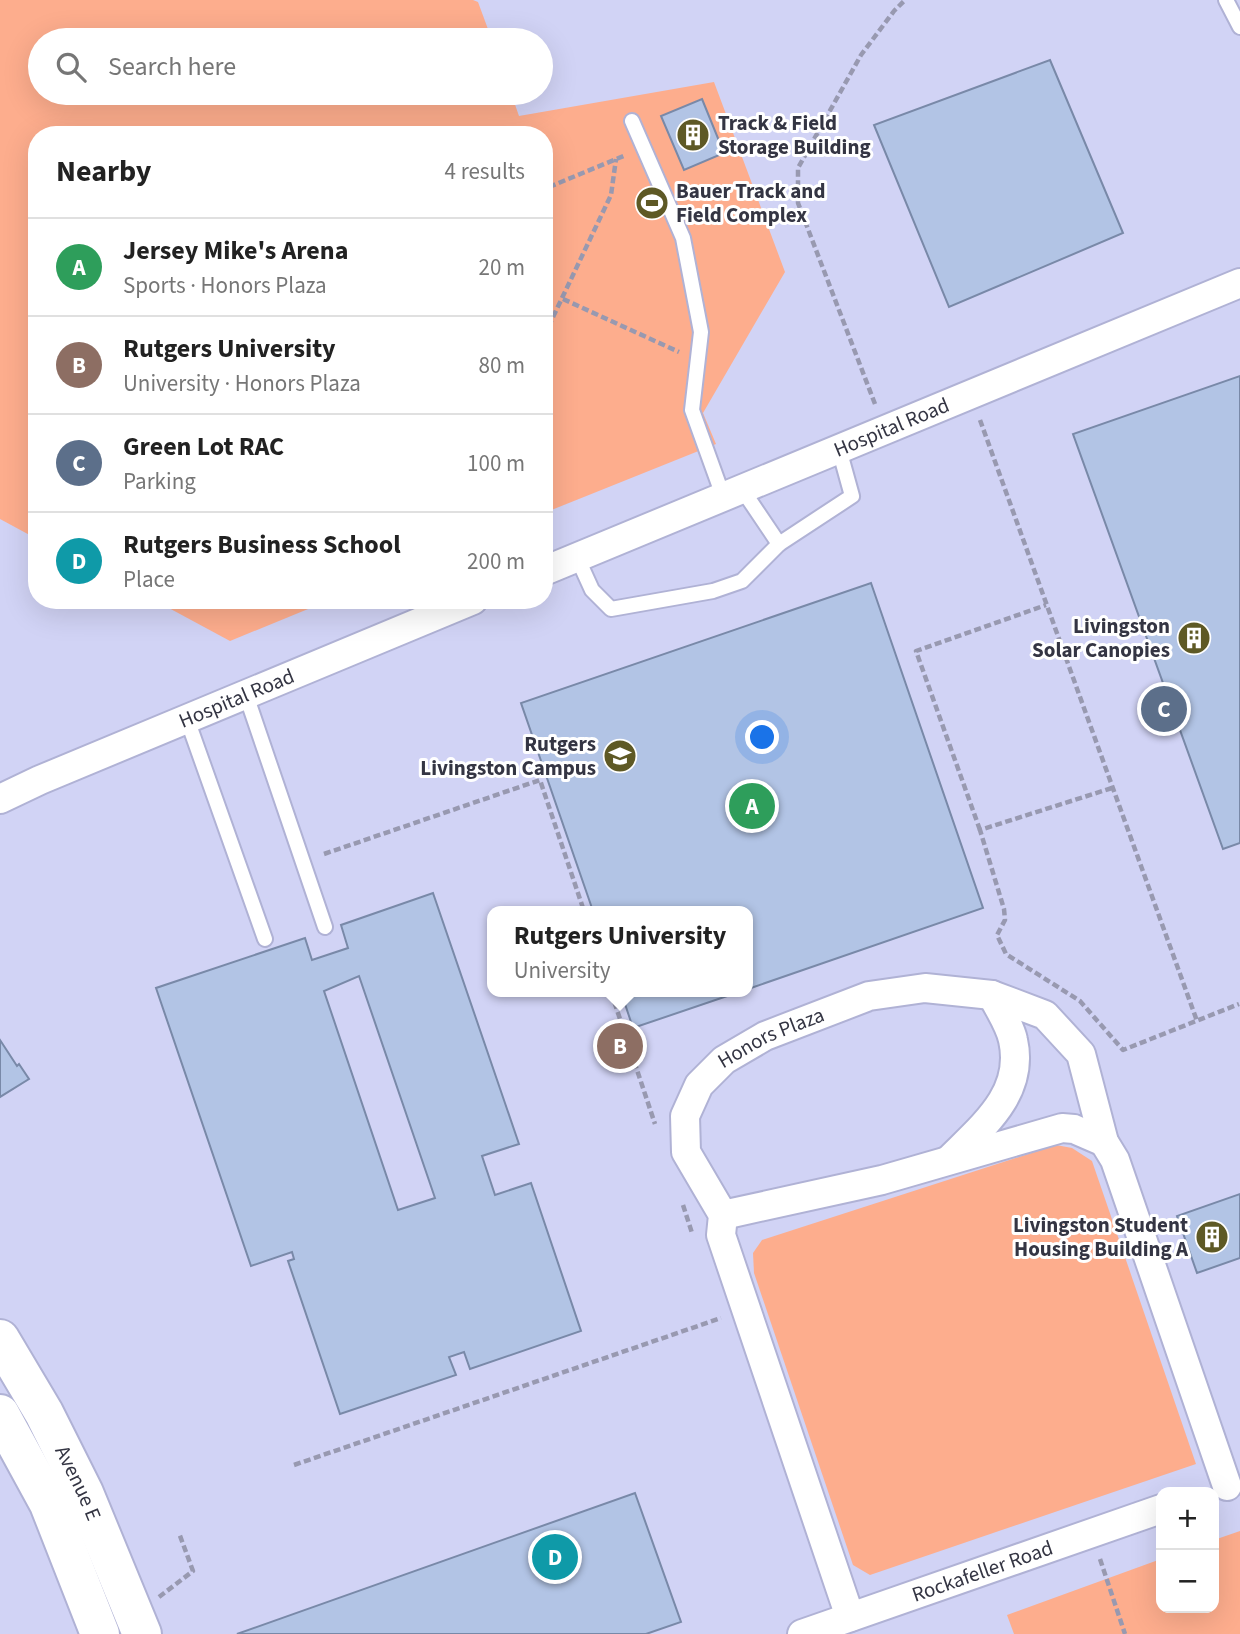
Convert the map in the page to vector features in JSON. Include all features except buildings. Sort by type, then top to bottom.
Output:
[{"type":"street","name":"Hospital Road","points":[[553,567],[1240,283]]},
{"type":"street","name":"Hospital Road","points":[[0,799],[451,609]]},
{"type":"street","name":"Honors Plaza","points":[[850,1617],[721,1235],[723,1215],[686,1152],[685,1116],[699,1085],[724,1059],[765,1036],[869,996],[925,988],[992,995],[1045,1015],[1081,1054],[1104,1142],[1115,1160],[1225,1486]]},
{"type":"street","points":[[948,1161],[993,1115],[1007,1095],[1016,1068],[1013,1038],[992,995]]},
{"type":"street","points":[[723,1215],[882,1180],[1062,1128],[1086,1133],[1104,1142]]},
{"type":"street","name":"Avenue E","points":[[0,1339],[44,1413],[148,1617]]},
{"type":"street","name":"Avenue E","points":[[0,1414],[49,1504],[100,1634]]},
{"type":"street","name":"Rockafeller Road","points":[[802,1634],[1156,1511]]},
{"type":"lane","points":[[1226,0],[1240,27]]},
{"type":"lane","points":[[632,121],[683,238],[701,332],[692,411],[733,493],[779,544]]},
{"type":"lane","points":[[577,557],[592,590],[611,609],[713,591],[742,581],[779,544],[852,496],[839,449]]},
{"type":"lane","points":[[246,695],[325,927]]},
{"type":"lane","points":[[187,719],[265,939]]},
{"type":"path","points":[[875,404],[798,202],[798,168],[861,55],[905,0]]},
{"type":"path","points":[[553,185],[644,148]]},
{"type":"path","points":[[553,318],[611,195],[617,159]]},
{"type":"path","points":[[563,299],[696,360]]},
{"type":"path","points":[[978,413],[1196,1021]]},
{"type":"path","points":[[1046,605],[916,651],[980,830],[1004,909],[1005,920],[997,935],[1006,954],[1080,1002],[1123,1050],[1239,1004]]},
{"type":"path","points":[[324,854],[540,780],[582,906]]},
{"type":"path","points":[[980,830],[1112,788]]},
{"type":"path","points":[[613,997],[659,1135]]},
{"type":"path","points":[[681,1200],[694,1240]]},
{"type":"path","points":[[294,1465],[721,1318]]},
{"type":"path","points":[[148,1617],[193,1571],[179,1533]]},
{"type":"path","points":[[1102,1569],[1125,1634]]},
{"type":"shaded area","name":"Rutgers Livingston Campus","points":[[0,0],[1240,0],[1240,1634],[0,1634]]},
{"type":"shaded area","name":"Bauer Track and Field Complex","points":[[0,0],[473,0],[478,2],[488,28],[28,28],[28,105],[515,105],[519,116],[714,82],[785,272],[703,413],[716,444],[553,509],[553,126],[28,126],[28,534],[0,519]]},
{"type":"shaded area","points":[[171,609],[308,609],[230,641]]},
{"type":"shaded area","points":[[1056,1145],[1072,1148],[1092,1161],[1196,1464],[870,1575],[853,1565],[754,1273],[753,1253],[762,1240]]},
{"type":"shaded area","points":[[1240,1531],[1240,1634],[1014,1634],[1007,1615],[1156,1561],[1156,1613],[1219,1613],[1219,1538]]},
{"type":"place","name":"Track & Field Storage Building","points":[[693,135]]},
{"type":"place","name":"Bauer Track and Field Complex","points":[[652,203]]},
{"type":"place","name":"Livingston Solar Canopies","points":[[1194,638]]},
{"type":"place","name":"Green Lot RAC","points":[[1164,709]]},
{"type":"place","name":"Rutgers Livingston Campus","points":[[620,756]]},
{"type":"place","name":"Jersey Mike's Arena","points":[[752,806]]},
{"type":"place","name":"Rutgers University","points":[[620,1046]]},
{"type":"place","name":"Livingston Student Housing Building A","points":[[1212,1237]]},
{"type":"place","name":"Rutgers Business School","points":[[555,1557]]}]
